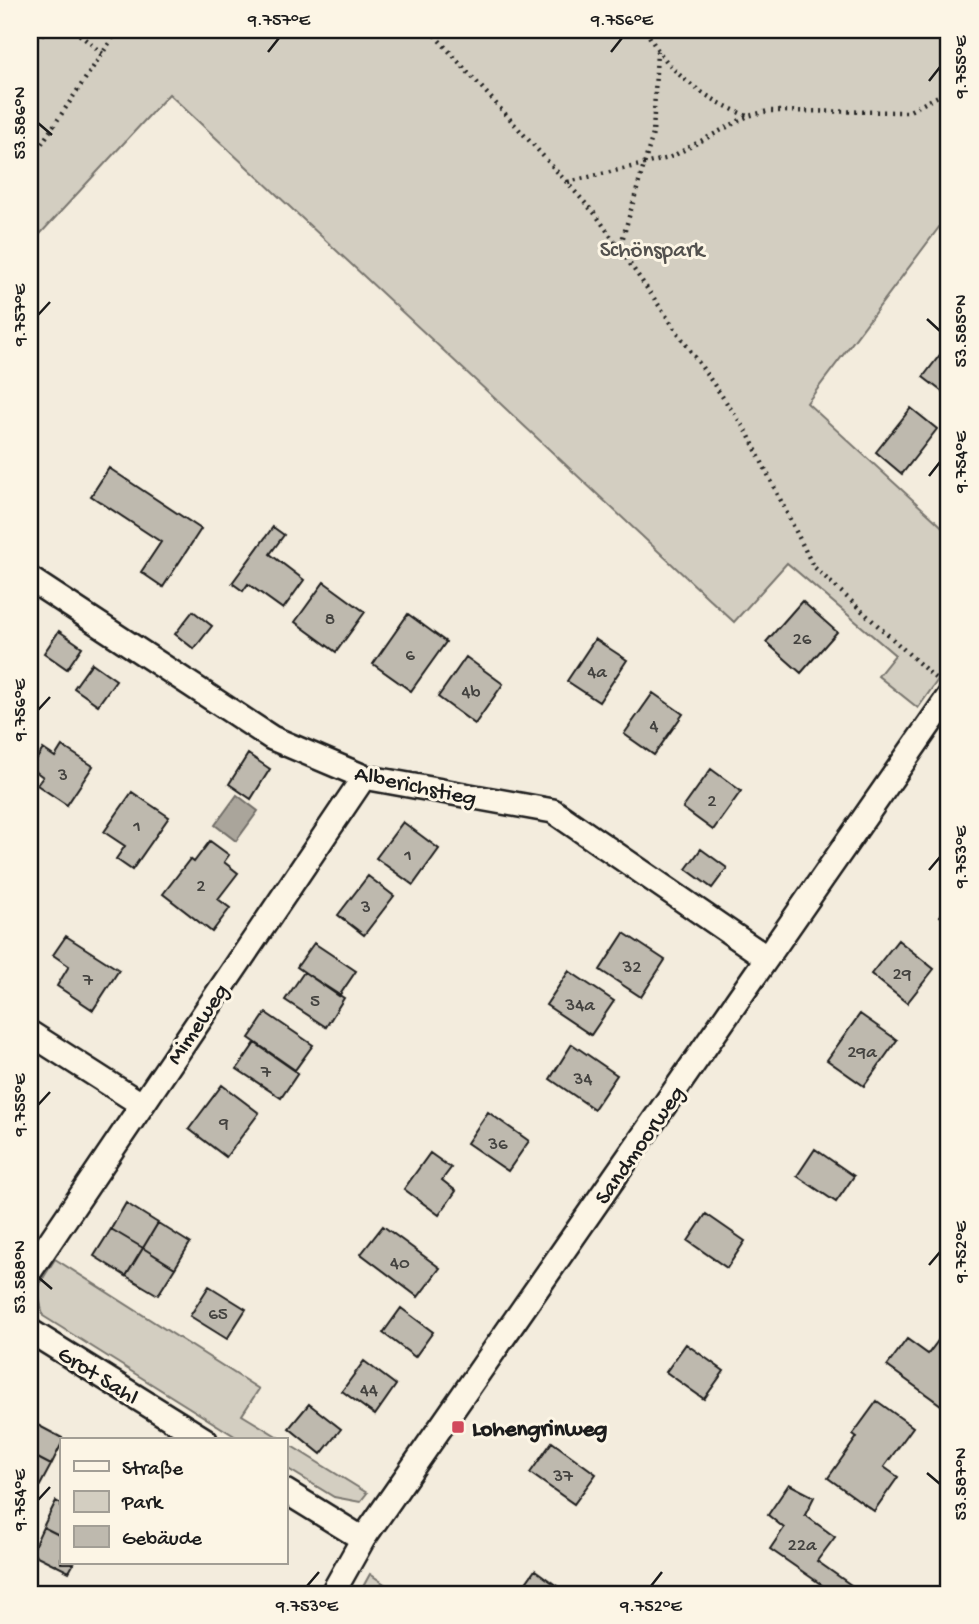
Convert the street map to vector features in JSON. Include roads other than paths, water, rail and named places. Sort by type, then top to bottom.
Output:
[{"type":"street","name":"Alberichstieg","points":[[30,579],[272,737],[364,777],[553,811],[767,958]]},
{"type":"street","name":"Sandmoorweg","points":[[332,1594],[363,1539],[767,958],[944,689]]},
{"type":"street","name":"Mimeweg","points":[[30,1271],[364,777]]},
{"type":"street","points":[[30,1033],[141,1104]]},
{"type":"street","name":"Grot Sahl","points":[[30,1331],[202,1438]]},
{"type":"street","points":[[287,1491],[363,1539]]},
{"type":"place","name":"Lohengrinweg","points":[[458,1427]]},
{"type":"park label","name":"Schönspark","points":[[652,248]]}]
